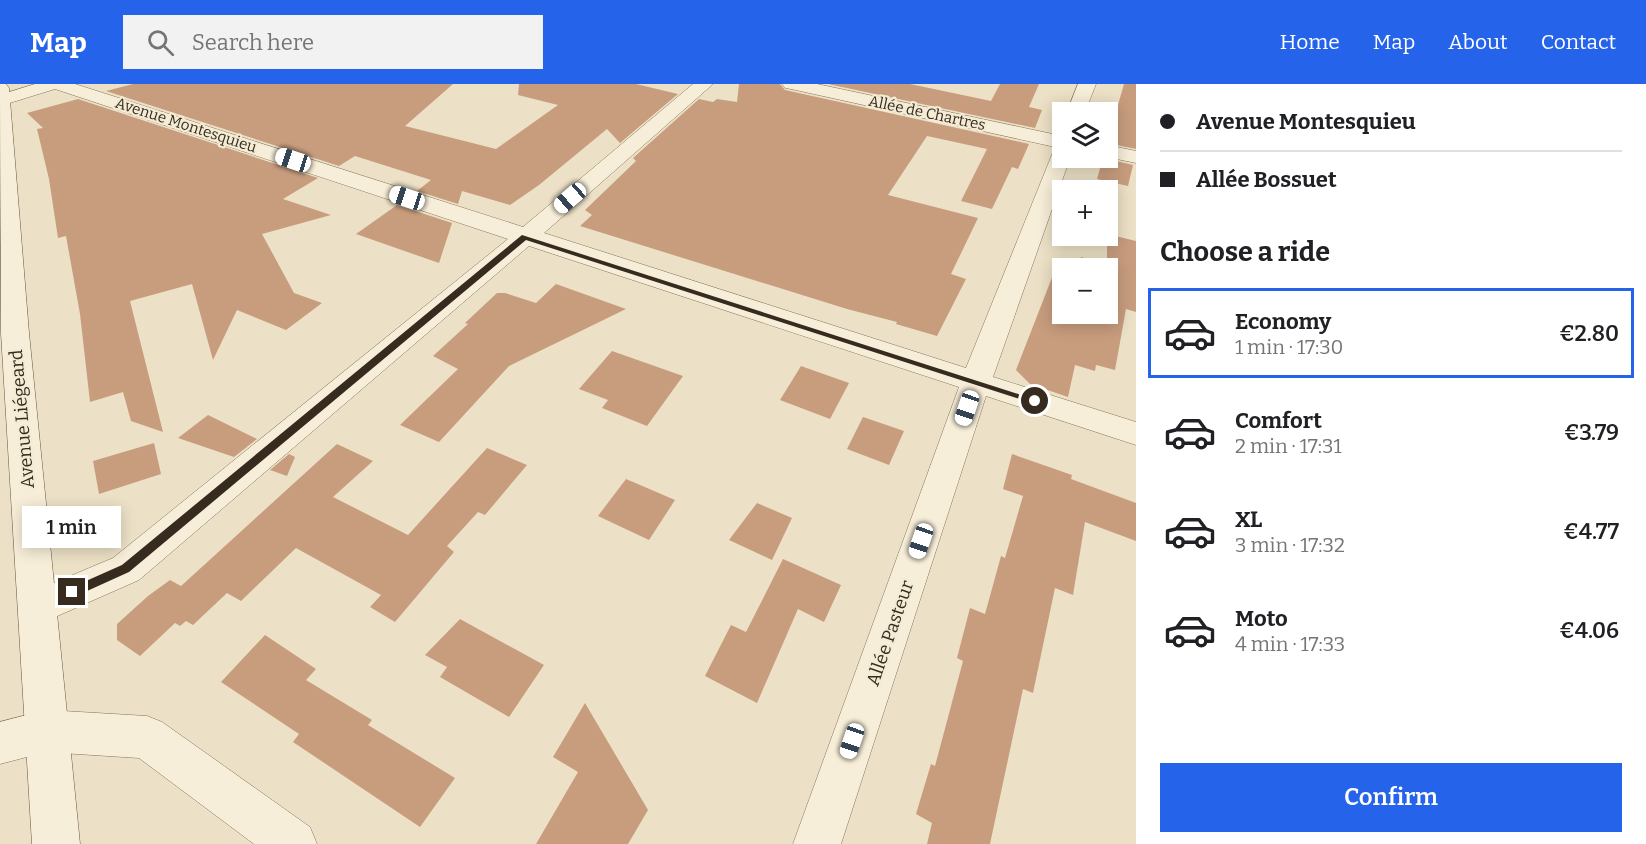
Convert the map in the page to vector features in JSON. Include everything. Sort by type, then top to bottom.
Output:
[{"type":"street","name":"Avenue Liégeard","points":[[55,84],[1,95],[8,335],[37,608],[56,844]]},
{"type":"street","name":"Avenue Montesquieu","points":[[55,84],[1136,434]]},
{"type":"street","points":[[37,608],[126,569],[525,237],[704,84]]},
{"type":"street","name":"Allée de Chartres","points":[[791,84],[1052,140]]},
{"type":"street","points":[[1080,102],[1086,84]]},
{"type":"street","points":[[1118,154],[1136,158]]},
{"type":"street","name":"Allée Pasteur","points":[[817,844],[976,382],[1056,168]]},
{"type":"street","points":[[0,743],[46,731],[147,737],[293,844]]},
{"type":"building","points":[[133,84],[453,84],[405,126],[496,149],[558,105],[518,95],[519,84],[636,84],[678,94],[620,143],[607,129],[539,185],[510,205],[462,191],[458,204],[417,191],[431,180],[355,156],[339,166],[106,91]]},
{"type":"building","points":[[739,84],[780,84],[785,90],[1029,144],[1018,169],[1012,167],[992,209],[961,201],[987,149],[927,136],[888,195],[978,218],[951,274],[966,279],[937,336],[580,226],[592,215],[585,210],[636,161],[633,158],[699,99],[713,102],[717,99],[737,102]]},
{"type":"building","points":[[828,84],[910,84],[991,101],[1000,84],[1039,84],[1029,107],[1042,110],[1035,128]]},
{"type":"building","points":[[1124,84],[1136,84],[1136,149],[1118,145],[1118,105]]},
{"type":"building","points":[[78,99],[318,178],[283,199],[331,215],[262,234],[294,293],[322,303],[286,330],[237,310],[213,360],[192,284],[130,301],[163,432],[131,421],[123,392],[90,402],[80,314],[66,236],[58,238],[49,179],[37,129],[43,128],[27,113]]},
{"type":"building","points":[[1118,162],[1133,165],[1128,186],[1118,184],[1118,180],[1097,179],[1100,168],[1118,168]]},
{"type":"building","points":[[397,205],[452,223],[439,263],[356,234]]},
{"type":"building","points":[[1118,237],[1136,241],[1136,312],[1126,309],[1115,370],[1096,365],[1095,371],[1075,365],[1068,397],[1030,384],[1016,370],[1052,278],[1052,324],[1118,324],[1118,258],[1107,258],[1107,246],[1118,246]]},
{"type":"building","points":[[556,284],[626,309],[509,366],[439,442],[400,425],[458,369],[433,356],[497,293],[505,293],[536,303]]},
{"type":"building","points":[[612,351],[683,376],[647,426],[602,408],[608,400],[579,389]]},
{"type":"building","points":[[801,366],[849,383],[830,419],[780,400]]},
{"type":"building","points":[[208,415],[257,439],[234,457],[178,438]]},
{"type":"building","points":[[863,417],[904,431],[889,465],[847,449]]},
{"type":"building","points":[[154,443],[161,474],[99,494],[93,461]]},
{"type":"building","points":[[337,444],[373,461],[333,497],[408,535],[487,448],[527,465],[485,515],[478,512],[447,546],[454,552],[395,622],[370,607],[381,595],[296,548],[241,601],[227,593],[193,625],[186,621],[180,626],[175,623],[140,656],[117,640],[117,624],[148,596],[170,580],[181,586]]},
{"type":"building","points":[[289,454],[295,457],[287,476],[270,470]]},
{"type":"building","points":[[1012,454],[1072,475],[1071,479],[1136,503],[1136,541],[1085,522],[1073,595],[1055,588],[1033,693],[1023,689],[990,844],[927,844],[932,823],[916,814],[931,764],[935,766],[963,661],[957,658],[970,608],[985,614],[1001,556],[1005,558],[1023,496],[1003,489]]},
{"type":"building","points":[[626,479],[675,500],[649,540],[598,516]]},
{"type":"building","points":[[757,503],[792,518],[772,560],[729,540]]},
{"type":"building","points":[[783,559],[841,585],[824,622],[798,609],[757,703],[705,676],[731,625],[746,632]]},
{"type":"building","points":[[460,619],[544,665],[509,717],[440,677],[447,667],[425,655]]},
{"type":"building","points":[[265,635],[316,669],[306,680],[372,720],[368,725],[455,778],[420,827],[293,742],[299,734],[221,682]]},
{"type":"building","points":[[585,703],[648,810],[628,844],[536,844],[578,772],[553,757]]},
{"type":"route","points":[[72,592],[126,569],[525,237],[1035,401]]}]
